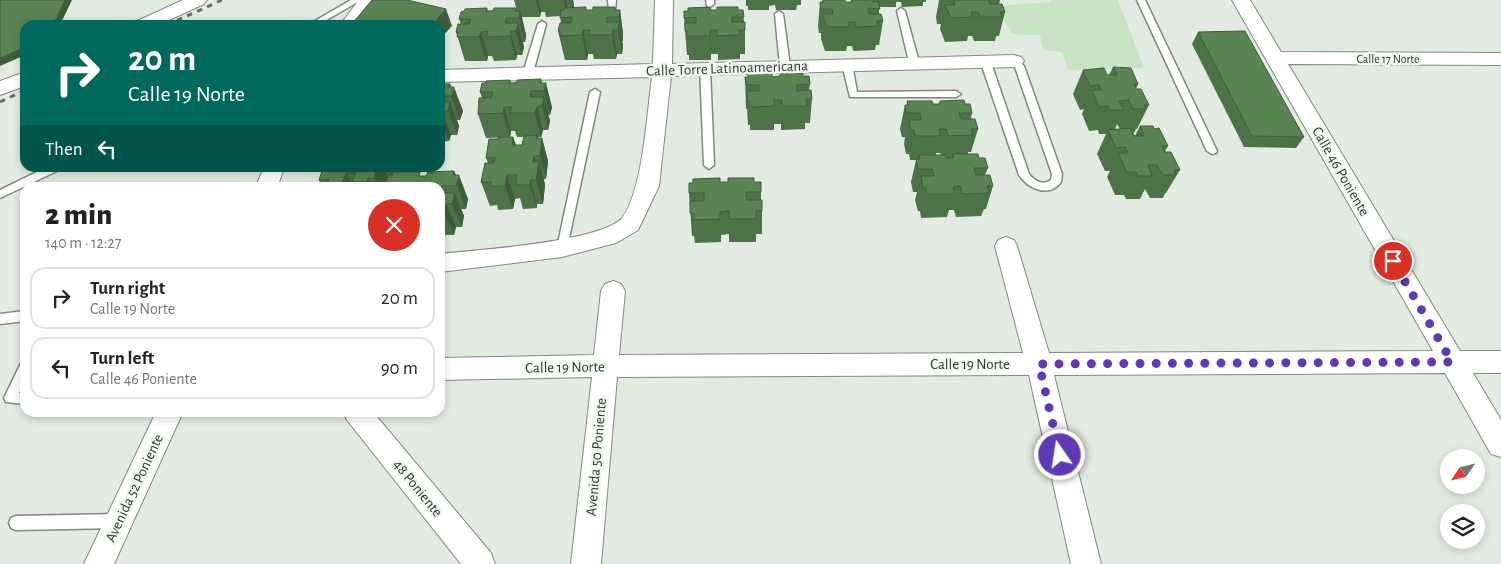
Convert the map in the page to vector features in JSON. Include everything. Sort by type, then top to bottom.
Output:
[{"type":"street","points":[[154,20],[198,0]]},
{"type":"street","points":[[353,20],[368,0]]},
{"type":"street","points":[[445,262],[562,248],[608,237],[630,224],[648,186],[662,70],[664,0]]},
{"type":"street","name":"Calle 46 Poniente","points":[[1241,0],[1501,445]]},
{"type":"street","name":"Calle 17 Norte","points":[[1275,58],[1501,59]]},
{"type":"street","name":"Calle Torre Latinoamericana","points":[[445,76],[985,60],[1014,61]]},
{"type":"street","points":[[0,90],[20,80]]},
{"type":"street","points":[[1006,246],[1039,364],[1086,564]]},
{"type":"street","name":"Avenida 50 Poniente","points":[[586,564],[613,291]]},
{"type":"street","name":"Calle 19 Norte","points":[[445,369],[605,366],[1501,362]]},
{"type":"street","name":"Avenida 52 Poniente","points":[[99,564],[168,417]]},
{"type":"street","name":"48 Poniente","points":[[360,417],[480,564]]},
{"type":"lane","points":[[321,20],[357,0]]},
{"type":"lane","points":[[1141,0],[1212,151]]},
{"type":"lane","points":[[901,12],[914,62]]},
{"type":"lane","points":[[779,14],[785,66]]},
{"type":"lane","points":[[528,73],[542,24]]},
{"type":"lane","points":[[985,60],[1024,175],[1028,182],[1037,187],[1045,188],[1056,182],[1057,174],[1019,66],[1014,61]]},
{"type":"lane","points":[[847,64],[854,95],[956,94]]},
{"type":"lane","points":[[706,68],[709,165]]},
{"type":"lane","points":[[562,248],[595,92]]},
{"type":"lane","points":[[24,182],[45,172]]},
{"type":"lane","points":[[0,194],[20,184]]},
{"type":"lane","points":[[0,319],[20,317]]},
{"type":"lane","points":[[5,400],[20,376]]},
{"type":"lane","points":[[5,400],[20,399]]},
{"type":"lane","points":[[16,523],[119,521]]},
{"type":"green space","points":[[1051,0],[1118,0],[1144,68],[1068,70],[1062,52],[1043,50],[1040,35],[1012,34],[996,6],[1051,2]]},
{"type":"building","points":[[0,0],[65,0],[55,20],[20,20],[20,49],[0,58]]},
{"type":"building","points":[[372,0],[407,0],[446,9],[436,20],[355,20]]},
{"type":"building","points":[[823,0],[845,0],[845,2],[852,2],[851,0],[878,1],[880,9],[868,8],[869,14],[881,14],[883,21],[877,21],[878,26],[856,27],[855,22],[848,22],[849,27],[827,27],[822,14],[833,14],[832,9],[821,9],[820,2],[823,2]]},
{"type":"building","points":[[954,0],[989,0],[990,4],[1002,4],[1005,12],[1000,12],[1002,17],[980,17],[978,12],[971,12],[973,17],[951,18],[945,5],[955,5]]},
{"type":"building","points":[[586,7],[586,10],[593,10],[593,7],[615,7],[615,10],[620,10],[619,17],[607,17],[606,22],[619,22],[618,30],[613,30],[612,35],[589,35],[590,30],[583,30],[582,35],[560,36],[560,31],[558,31],[560,23],[571,23],[572,17],[560,18],[561,10],[564,10],[564,8]]},
{"type":"building","points":[[710,7],[710,10],[717,10],[717,7],[738,7],[738,10],[743,10],[744,17],[732,17],[732,22],[745,22],[745,30],[739,30],[740,35],[717,36],[717,30],[710,30],[710,36],[687,36],[685,23],[696,23],[696,17],[684,18],[684,11],[688,11],[688,8]]},
{"type":"building","points":[[487,8],[486,11],[493,11],[494,8],[516,8],[515,11],[520,11],[519,18],[506,18],[505,23],[518,23],[516,31],[511,31],[510,36],[486,37],[488,31],[481,32],[479,37],[457,37],[458,24],[469,24],[471,19],[459,19],[461,12],[465,9]]},
{"type":"building","points":[[1245,31],[1304,137],[1252,136],[1198,32]]},
{"type":"building","points":[[1113,67],[1131,68],[1138,84],[1134,84],[1136,89],[1141,89],[1149,105],[1144,105],[1146,109],[1133,109],[1129,100],[1119,101],[1124,110],[1110,110],[1108,106],[1099,107],[1092,90],[1101,90],[1099,85],[1090,86],[1083,70],[1104,68],[1107,75],[1117,75]]},
{"type":"building","points":[[772,73],[772,77],[780,76],[780,73],[803,73],[803,76],[809,76],[810,84],[797,85],[797,91],[811,90],[812,99],[806,99],[807,106],[782,106],[782,100],[774,100],[774,106],[750,107],[747,91],[759,91],[759,85],[746,85],[745,77],[748,77],[748,74]]},
{"type":"building","points":[[541,79],[540,83],[546,83],[544,91],[531,91],[530,97],[544,97],[542,106],[537,107],[535,113],[510,113],[512,107],[504,107],[503,113],[478,114],[479,98],[491,98],[493,92],[480,92],[482,83],[486,81],[510,80],[509,83],[517,83],[517,80]]},
{"type":"building","points":[[445,84],[450,84],[448,87],[454,87],[452,96],[445,96]]},
{"type":"building","points":[[964,100],[965,104],[970,104],[972,113],[959,113],[961,119],[975,119],[978,129],[971,129],[973,135],[948,136],[946,129],[939,129],[940,136],[915,136],[914,130],[911,131],[909,120],[921,120],[920,113],[906,113],[905,105],[908,105],[907,101],[932,101],[933,104],[940,104],[940,101]]},
{"type":"building","points":[[445,102],[450,102],[448,111],[445,111]]},
{"type":"building","points":[[1140,126],[1153,126],[1154,129],[1159,128],[1168,146],[1162,146],[1165,152],[1171,152],[1180,170],[1174,170],[1176,175],[1163,175],[1157,165],[1148,165],[1152,176],[1138,176],[1136,172],[1127,172],[1118,153],[1128,153],[1125,147],[1116,148],[1108,130],[1130,128],[1134,136],[1144,136]]},
{"type":"building","points":[[537,135],[536,138],[542,138],[540,156],[534,156],[533,162],[539,161],[536,180],[530,180],[530,185],[516,185],[517,175],[507,175],[505,186],[490,186],[491,182],[481,182],[485,163],[494,163],[495,157],[486,158],[489,139],[513,137],[512,145],[522,145],[524,136]]},
{"type":"building","points":[[953,154],[978,154],[979,158],[985,158],[988,168],[974,168],[976,175],[990,175],[993,186],[987,186],[989,193],[962,194],[960,186],[953,187],[954,194],[927,194],[926,188],[923,188],[921,176],[934,176],[932,169],[918,169],[916,159],[920,159],[919,155],[945,155],[946,158],[953,158]]},
{"type":"building","points":[[454,171],[453,175],[459,175],[456,186],[445,186],[445,182],[386,182],[388,176],[392,176],[393,172],[420,172],[419,176],[426,176],[428,172]]},
{"type":"building","points":[[322,172],[356,172],[346,173],[342,182],[328,182],[329,179],[319,180]]},
{"type":"building","points":[[356,172],[376,172],[374,178],[368,178],[367,182],[352,182]]},
{"type":"building","points":[[720,178],[720,182],[728,182],[728,178],[754,178],[754,182],[761,182],[761,192],[746,192],[747,200],[762,200],[762,211],[756,211],[756,219],[729,219],[729,211],[720,212],[720,219],[693,220],[693,213],[690,213],[690,201],[704,201],[704,193],[689,193],[689,183],[693,183],[693,179]]},
{"type":"building","points":[[445,193],[455,193],[452,204],[446,204],[445,208]]},
{"type":"railway","points":[[178,20],[222,0]]},
{"type":"railway","points":[[0,102],[20,92]]},
{"type":"route","points":[[1060,455],[1039,364],[1452,362],[1393,261]]}]
